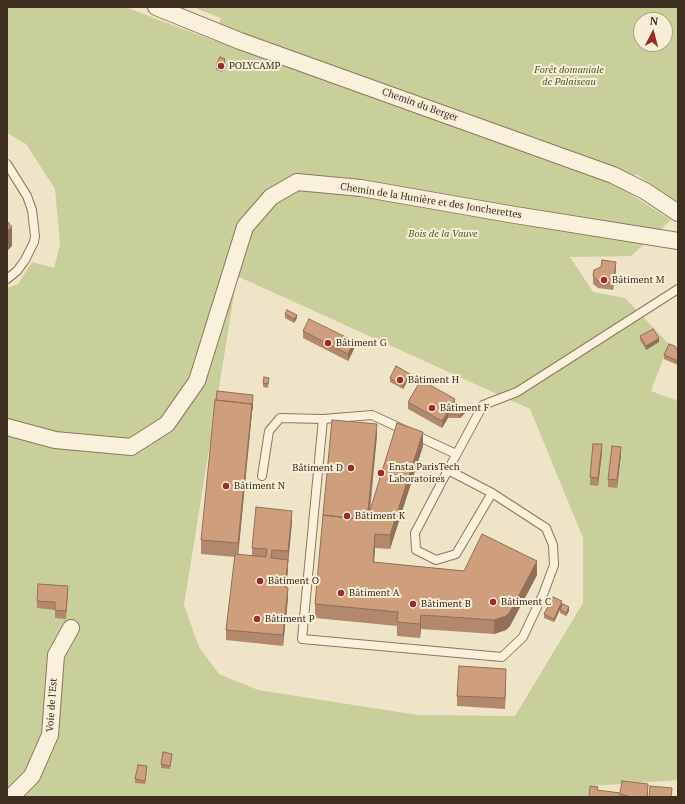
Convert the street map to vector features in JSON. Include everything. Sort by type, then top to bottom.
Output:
[{"type":"street","name":"Chemin du Berger","points":[[156,7],[240,41],[613,175],[646,191],[678,213]]},
{"type":"street","name":"Chemin de la Hunière et des Joncherettes","points":[[7,427],[55,440],[131,447],[167,424],[197,381],[245,227],[271,197],[297,182],[361,188],[655,239],[678,241]]},
{"type":"street","name":"Voie de l'Est","points":[[11,797],[32,776],[50,735],[56,655],[71,628]]},
{"type":"lane","points":[[7,164],[27,196],[32,210],[35,236],[34,242],[25,260],[17,271],[7,279]]},
{"type":"lane","points":[[492,493],[456,554],[436,560],[416,550],[415,533],[483,405],[517,392],[678,289]]},
{"type":"lane","points":[[262,476],[269,431],[280,418],[324,419],[372,415],[456,454]]},
{"type":"lane","points":[[324,419],[302,639],[502,656],[523,636],[544,592],[554,565],[553,545],[546,528],[492,493],[448,470]]},
{"type":"green space","name":"Bois de la Vauve","points":[[7,7],[125,7],[215,41],[221,18],[193,7],[678,7],[678,202],[636,174],[624,190],[671,220],[631,256],[570,257],[593,292],[625,298],[669,344],[651,391],[678,401],[678,780],[591,786],[588,797],[7,797],[7,288],[18,284],[32,262],[54,268],[60,245],[55,189],[26,144],[7,133]],"holes":[[[237,276],[530,409],[583,538],[583,603],[515,716],[418,715],[258,690],[219,674],[199,647],[184,605]]]},
{"type":"building","points":[[220,57],[225,59],[222,68],[216,66]]},
{"type":"building","points":[[7,221],[12,227],[7,231]]},
{"type":"building","points":[[602,260],[616,262],[613,283],[598,281],[593,276],[594,270],[601,267]]},
{"type":"building","points":[[287,310],[297,315],[294,319],[285,314]]},
{"type":"building","points":[[309,319],[354,341],[348,354],[303,331]]},
{"type":"building","points":[[653,329],[659,338],[646,346],[640,336]]},
{"type":"building","points":[[669,344],[675,346],[678,351],[678,361],[664,355]]},
{"type":"building","name":"Bâtiment H","points":[[396,366],[410,374],[403,386],[390,378]]},
{"type":"building","points":[[264,377],[269,378],[268,384],[263,383]]},
{"type":"building","name":"Bâtiment F","points":[[421,380],[455,399],[442,421],[408,402]]},
{"type":"building","points":[[217,391],[253,395],[252,410],[252,404],[216,400]]},
{"type":"building","name":"Bâtiment N","points":[[215,400],[252,404],[238,543],[201,540]]},
{"type":"building","points":[[455,403],[465,409],[460,415],[448,414]]},
{"type":"building","name":"Bâtiment D","points":[[332,420],[377,424],[367,520],[323,515]]},
{"type":"building","points":[[397,423],[423,432],[390,535],[375,534],[373,562],[464,571],[482,534],[537,561],[510,612],[506,616],[494,620],[421,615],[420,624],[397,622],[398,612],[315,604],[323,515],[367,520]]},
{"type":"building","points":[[593,444],[602,444],[598,478],[590,477]]},
{"type":"building","points":[[612,446],[621,447],[617,480],[608,479]]},
{"type":"building","points":[[256,507],[292,511],[288,551],[272,550],[271,558],[288,560],[285,587],[288,588],[283,635],[226,630],[235,554],[266,557],[267,549],[252,548]]},
{"type":"building","points":[[38,584],[68,586],[66,611],[55,610],[55,602],[37,601]]},
{"type":"building","points":[[553,597],[562,601],[554,619],[544,614]]},
{"type":"building","points":[[563,604],[569,607],[566,613],[560,609]]},
{"type":"building","points":[[459,666],[506,669],[505,698],[457,696]]},
{"type":"building","points":[[163,752],[172,754],[170,766],[161,764]]},
{"type":"building","points":[[138,765],[147,766],[145,781],[135,779]]},
{"type":"building","points":[[622,781],[648,784],[647,797],[628,797],[620,794],[620,797],[589,797],[590,786],[598,787],[597,790],[620,793]]},
{"type":"building","points":[[650,786],[672,788],[671,797],[649,797]]},
{"type":"place","name":"POLYCAMP","points":[[221,66]]},
{"type":"place","name":"Bâtiment M","points":[[604,280]]},
{"type":"place","name":"Bâtiment G","points":[[328,343]]},
{"type":"place","name":"Bâtiment H","points":[[400,380]]},
{"type":"place","name":"Bâtiment F","points":[[432,408]]},
{"type":"place","name":"Bâtiment D","points":[[351,468]]},
{"type":"place","name":"Ensta ParisTech Laboratoires","points":[[381,473]]},
{"type":"place","name":"Bâtiment N","points":[[226,486]]},
{"type":"place","name":"Bâtiment K","points":[[347,516]]},
{"type":"place","name":"Bâtiment O","points":[[260,581]]},
{"type":"place","name":"Bâtiment A","points":[[341,593]]},
{"type":"place","name":"Bâtiment C","points":[[493,602]]},
{"type":"place","name":"Bâtiment B","points":[[413,604]]},
{"type":"place","name":"Bâtiment P","points":[[257,619]]},
{"type":"park label","name":"Forêt domaniale de Palaiseau","points":[[569,76]]}]
